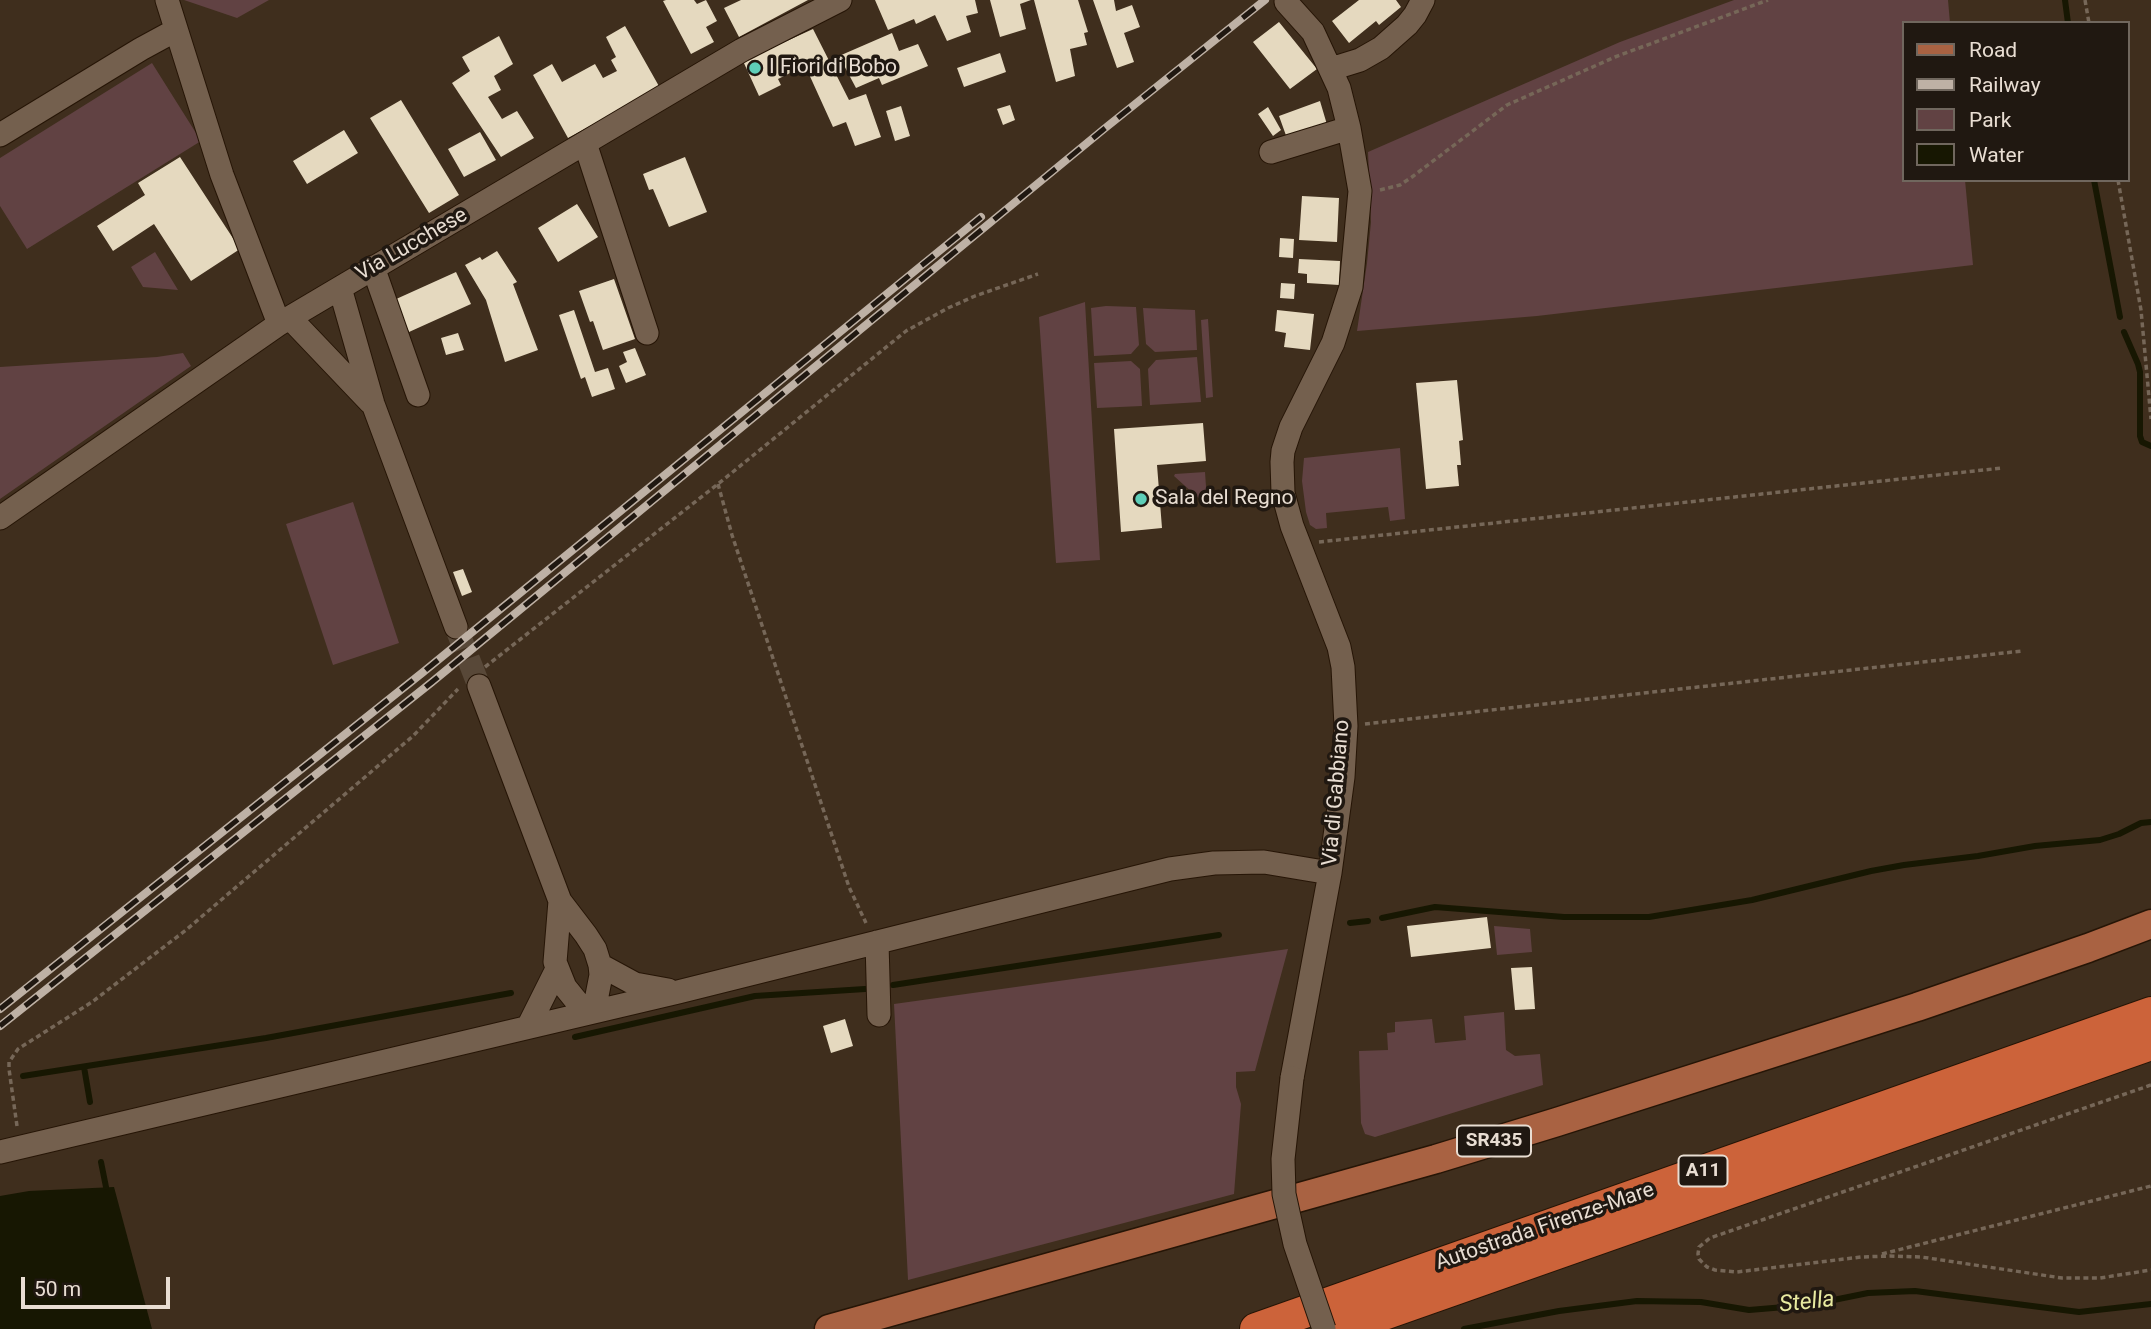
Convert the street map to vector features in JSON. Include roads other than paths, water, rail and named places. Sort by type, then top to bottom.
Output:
[{"type":"highway","name":"Autostrada Firenze-Mare","points":[[1256,1329],[2151,1013]]},
{"type":"highway","name":"Autostrada Firenze-Mare","points":[[1341,1329],[2151,1044]]},
{"type":"main road","name":"SR435","points":[[829,1329],[1423,1163],[1917,1007],[2151,924]]},
{"type":"street","points":[[167,0],[222,175],[285,321],[373,404]]},
{"type":"street","name":"Via Lucchese","points":[[0,518],[285,321],[742,50],[840,0]]},
{"type":"street","points":[[1331,69],[1360,60],[1381,48],[1407,25],[1423,0]]},
{"type":"street","name":"Via di Gabbiano","points":[[1286,2],[1313,32],[1339,88],[1360,191],[1352,287],[1334,343],[1291,427],[1283,451],[1282,479],[1292,526],[1339,647],[1343,667],[1346,726],[1343,777],[1330,873],[1292,1078],[1283,1159],[1284,1194],[1295,1244],[1324,1329]]},
{"type":"street","points":[[0,135],[176,30]]},
{"type":"street","points":[[1271,152],[1349,128]]},
{"type":"street","points":[[585,143],[647,334]]},
{"type":"street","points":[[373,267],[418,395]]},
{"type":"street","points":[[340,288],[373,404],[456,627]]},
{"type":"street","points":[[479,686],[560,901],[591,942],[600,965],[600,985],[590,1012]]},
{"type":"street","points":[[0,1152],[678,992],[1183,867],[1264,862],[1330,873]]},
{"type":"street","points":[[560,901],[555,952],[557,969],[565,987],[590,1012]]},
{"type":"street","points":[[877,942],[879,1015]]},
{"type":"street","points":[[600,965],[635,984],[678,992]]},
{"type":"street","points":[[528,1027],[557,969]]},
{"type":"water","points":[[114,1187],[152,1329],[0,1329],[0,1196],[29,1191]]},
{"type":"waterway","points":[[2065,0],[2068,21]]},
{"type":"waterway","points":[[2094,182],[2120,317]]},
{"type":"waterway","points":[[2124,332],[2140,372],[2140,436],[2142,442],[2151,446]]},
{"type":"waterway","points":[[1382,918],[1435,907],[1564,917],[1649,917],[1752,900],[1904,865],[2035,846],[2100,840],[2141,823],[2151,822]]},
{"type":"waterway","points":[[1350,923],[1368,921]]},
{"type":"waterway","points":[[893,985],[1219,935]]},
{"type":"waterway","points":[[575,1037],[755,996],[865,989]]},
{"type":"waterway","points":[[23,1076],[266,1038],[511,993]]},
{"type":"waterway","points":[[84,1067],[90,1102]]},
{"type":"waterway","points":[[101,1162],[106,1187]]},
{"type":"waterway","name":"Stella","points":[[1464,1329],[1559,1311],[1637,1301],[1701,1302],[1749,1310],[1809,1305],[1868,1293],[1915,1291],[2079,1312],[2151,1304]]},
{"type":"tunnel","points":[[456,627],[479,686]]},
{"type":"railway","points":[[0,1026],[432,682],[1104,129],[1265,0]]},
{"type":"railway","points":[[0,1009],[422,673],[981,217]]},
{"type":"place","name":"I Fiori di Bobo","points":[[755,68]]},
{"type":"place","name":"Sala del Regno","points":[[1141,499]]}]
